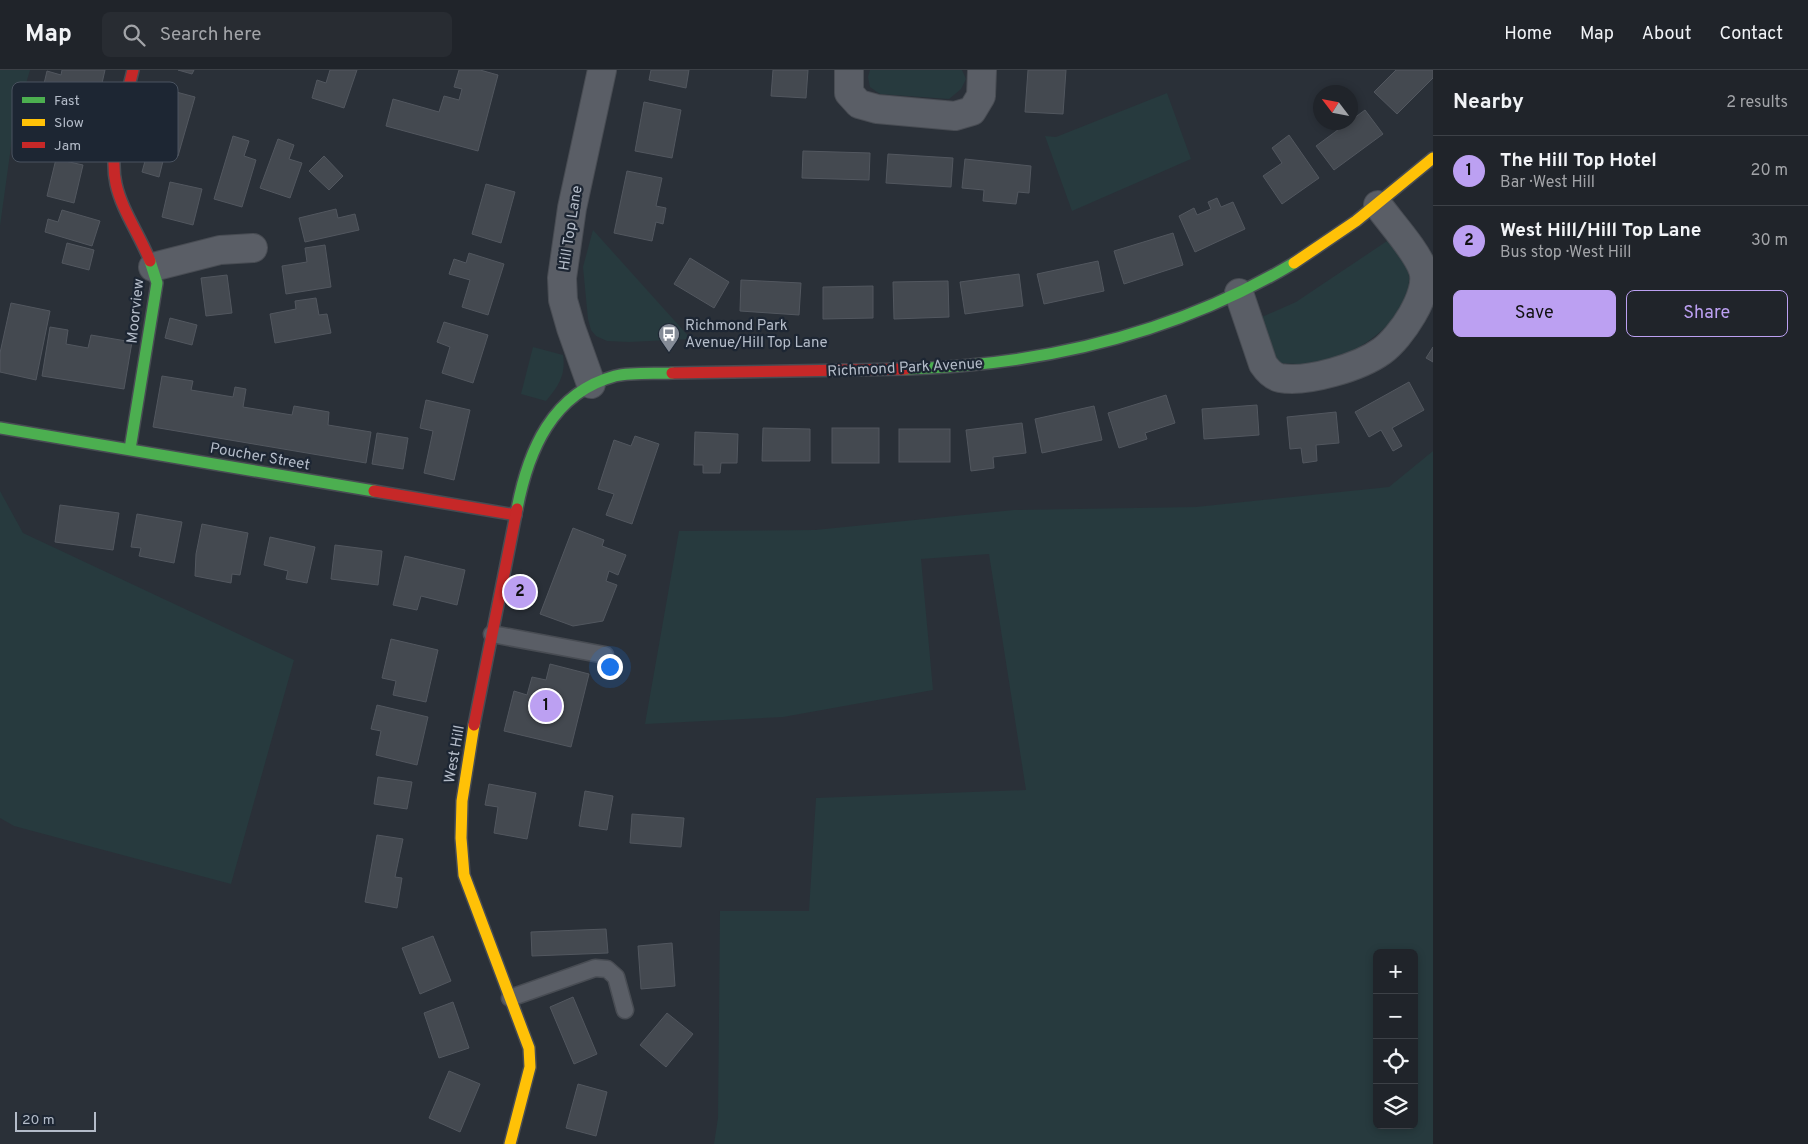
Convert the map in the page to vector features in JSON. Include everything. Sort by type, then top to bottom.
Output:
[{"type":"street","name":"Hill Top Lane","points":[[591,384],[563,300],[562,278],[574,201],[602,70]]},
{"type":"street","points":[[849,70],[849,93],[859,104],[877,109],[955,116],[972,111],[981,96],[982,70]]},
{"type":"street","name":"Richmond Park Avenue","points":[[591,384],[616,376],[644,374],[954,367],[1012,360],[1133,334],[1211,307],[1266,280],[1378,205],[1433,158]]},
{"type":"street","name":"Moorview","points":[[114,162],[115,182],[153,267],[157,284],[130,449]]},
{"type":"street","points":[[1239,293],[1263,364],[1269,372],[1279,378],[1304,378],[1346,368],[1382,352],[1403,331],[1418,304],[1425,284],[1424,271],[1418,260],[1378,205]]},
{"type":"street","points":[[153,267],[220,250],[253,248]]},
{"type":"street","name":"West Hill","points":[[510,1144],[530,1067],[529,1048],[464,875],[460,853],[460,816],[464,776],[529,459],[537,438],[553,415],[567,401],[591,384]]},
{"type":"street","name":"Poucher Street","points":[[0,428],[516,515]]},
{"type":"lane","points":[[492,634],[606,656]]},
{"type":"lane","points":[[510,998],[595,968],[607,968],[616,977],[625,1010]]},
{"type":"green space","points":[[0,70],[30,70],[27,82],[12,82],[12,139],[0,226]]},
{"type":"green space","points":[[870,70],[962,70],[966,79],[961,89],[949,99],[880,94],[870,87],[868,77]]},
{"type":"green space","points":[[1167,93],[1191,159],[1072,211],[1045,136],[1056,137]]},
{"type":"green space","points":[[593,230],[691,339],[629,342],[607,341],[596,336],[591,330],[588,319],[583,267]]},
{"type":"green space","points":[[1390,239],[1404,261],[1409,276],[1402,306],[1393,319],[1368,341],[1354,350],[1327,362],[1309,365],[1277,363],[1272,357],[1262,317],[1296,302]]},
{"type":"green space","points":[[533,347],[563,355],[562,375],[546,401],[521,394]]},
{"type":"green space","points":[[1433,451],[1433,1144],[714,1144],[718,1118],[720,911],[809,911],[816,798],[1026,790],[989,554],[921,559],[933,690],[783,717],[645,724],[679,531],[815,530],[1014,510],[1196,507],[1389,487]]},
{"type":"green space","points":[[0,491],[23,533],[294,660],[231,884],[14,826],[0,818]]},
{"type":"building","points":[[62,70],[105,70],[102,82],[44,82],[47,71],[61,75]]},
{"type":"building","points":[[178,70],[194,70],[192,74]]},
{"type":"building","points":[[330,70],[357,70],[344,108],[312,98],[317,80],[326,83]]},
{"type":"building","points":[[459,70],[480,70],[498,75],[478,151],[386,126],[393,99],[439,112],[444,96],[459,100],[462,89],[454,87]]},
{"type":"building","points":[[651,70],[689,70],[686,88],[649,80]]},
{"type":"building","points":[[773,70],[808,70],[806,98],[771,96]]},
{"type":"building","points":[[1028,70],[1066,70],[1063,114],[1025,112]]},
{"type":"building","points":[[1396,70],[1433,70],[1433,78],[1397,114],[1374,92]]},
{"type":"building","points":[[178,92],[195,97],[178,156]]},
{"type":"building","points":[[644,102],[681,110],[672,158],[635,151]]},
{"type":"building","points":[[1365,110],[1383,134],[1334,170],[1316,146],[1338,130],[1358,130],[1358,115]]},
{"type":"building","points":[[1289,135],[1319,178],[1282,204],[1263,176],[1282,163],[1272,148]]},
{"type":"building","points":[[233,136],[249,141],[244,156],[256,160],[242,207],[214,199]]},
{"type":"building","points":[[278,139],[294,145],[289,159],[302,163],[290,198],[260,188]]},
{"type":"building","points":[[803,151],[870,153],[869,180],[802,178]]},
{"type":"building","points":[[888,154],[953,158],[951,187],[886,183]]},
{"type":"building","points":[[324,156],[343,176],[329,190],[309,171]]},
{"type":"building","points":[[965,159],[1031,166],[1029,193],[1018,192],[1016,204],[983,201],[984,190],[962,188]]},
{"type":"building","points":[[55,162],[70,162],[83,165],[74,203],[47,196]]},
{"type":"building","points":[[145,162],[163,162],[159,177],[142,172]]},
{"type":"building","points":[[627,171],[662,178],[656,206],[666,208],[663,224],[656,222],[652,241],[614,233]]},
{"type":"building","points":[[170,182],[202,189],[193,225],[162,217]]},
{"type":"building","points":[[486,184],[515,192],[501,243],[472,234]]},
{"type":"building","points":[[1217,198],[1221,207],[1233,202],[1245,229],[1195,252],[1179,216],[1194,208],[1197,215],[1211,209],[1208,202]]},
{"type":"building","points":[[336,209],[338,218],[355,214],[359,230],[305,242],[299,218]]},
{"type":"building","points":[[62,210],[100,221],[92,246],[45,232],[48,219],[58,222]]},
{"type":"building","points":[[1173,233],[1183,265],[1124,284],[1114,251]]},
{"type":"building","points":[[67,243],[94,250],[89,270],[62,263]]},
{"type":"building","points":[[325,245],[331,287],[286,294],[282,266],[307,262],[305,248]]},
{"type":"building","points":[[469,253],[504,264],[488,315],[462,307],[470,280],[449,274],[454,259],[466,263]]},
{"type":"building","points":[[690,258],[729,282],[714,308],[674,284]]},
{"type":"building","points":[[1098,261],[1104,291],[1044,304],[1037,274]]},
{"type":"building","points":[[1019,274],[1023,306],[965,314],[960,282]]},
{"type":"building","points":[[227,275],[232,313],[206,316],[201,278]]},
{"type":"building","points":[[741,280],[801,283],[799,315],[740,311]]},
{"type":"building","points":[[948,281],[949,317],[894,319],[893,282]]},
{"type":"building","points":[[873,286],[873,318],[823,319],[823,287]]},
{"type":"building","points":[[316,298],[319,315],[327,314],[331,333],[275,343],[270,314],[296,309],[295,301]]},
{"type":"building","points":[[11,303],[50,311],[36,380],[0,372],[0,353]]},
{"type":"building","points":[[170,318],[197,325],[192,345],[165,338]]},
{"type":"building","points":[[444,322],[488,335],[473,383],[442,373],[450,347],[437,342]]},
{"type":"building","points":[[50,327],[68,330],[66,344],[88,348],[91,335],[132,342],[124,389],[42,376]]},
{"type":"building","points":[[1433,347],[1433,362],[1426,358]]},
{"type":"building","points":[[162,376],[193,381],[191,390],[233,397],[235,387],[246,389],[243,407],[292,415],[294,406],[329,412],[328,425],[371,432],[366,463],[153,427]]},
{"type":"building","points":[[1409,382],[1424,410],[1392,428],[1402,446],[1393,451],[1381,430],[1369,437],[1355,412]]},
{"type":"building","points":[[1166,395],[1175,423],[1145,433],[1147,439],[1119,448],[1108,413]]},
{"type":"building","points":[[426,400],[470,410],[454,480],[424,473],[433,431],[420,428]]},
{"type":"building","points":[[1257,405],[1259,435],[1204,439],[1202,409]]},
{"type":"building","points":[[1094,406],[1102,440],[1042,453],[1035,419]]},
{"type":"building","points":[[1336,412],[1339,443],[1316,445],[1317,461],[1303,463],[1301,448],[1290,449],[1287,417]]},
{"type":"building","points":[[1022,423],[1026,453],[993,457],[994,468],[971,471],[966,430]]},
{"type":"building","points":[[763,428],[810,429],[810,461],[762,461]]},
{"type":"building","points":[[832,428],[879,428],[879,463],[832,463]]},
{"type":"building","points":[[899,429],[950,429],[950,462],[899,462]]},
{"type":"building","points":[[695,432],[738,434],[737,463],[721,463],[720,473],[703,473],[703,465],[694,465]]},
{"type":"building","points":[[377,433],[408,438],[403,469],[372,464]]},
{"type":"building","points":[[635,436],[659,444],[632,524],[606,515],[614,494],[598,489],[614,440],[631,446]]},
{"type":"building","points":[[60,505],[119,513],[113,550],[55,542]]},
{"type":"building","points":[[137,514],[182,522],[174,563],[139,556],[141,548],[131,547]]},
{"type":"building","points":[[202,524],[248,533],[240,575],[232,574],[231,583],[195,576],[196,554]]},
{"type":"building","points":[[573,528],[604,540],[602,546],[626,555],[618,575],[609,571],[606,581],[617,585],[603,621],[573,626],[540,614]]},
{"type":"building","points":[[270,537],[315,547],[307,583],[286,579],[288,571],[264,565]]},
{"type":"building","points":[[335,545],[382,551],[378,585],[331,579]]},
{"type":"building","points":[[405,556],[465,570],[457,605],[421,596],[417,610],[393,605]]},
{"type":"building","points":[[391,639],[438,650],[426,702],[393,695],[396,681],[382,678]]},
{"type":"building","points":[[550,664],[589,674],[571,747],[504,731],[514,691],[527,695],[532,677],[546,680]]},
{"type":"building","points":[[377,705],[428,717],[417,765],[376,755],[381,731],[371,729]]},
{"type":"building","points":[[378,777],[412,782],[407,809],[374,804]]},
{"type":"building","points":[[489,784],[536,793],[527,839],[494,833],[498,807],[485,805]]},
{"type":"building","points":[[585,791],[613,796],[607,830],[579,826]]},
{"type":"building","points":[[632,814],[684,818],[681,847],[630,843]]},
{"type":"building","points":[[377,835],[403,839],[395,877],[402,878],[397,908],[365,902]]},
{"type":"building","points":[[606,929],[608,953],[532,956],[531,932]]},
{"type":"building","points":[[433,936],[451,981],[420,994],[402,948]]},
{"type":"building","points":[[672,943],[675,986],[641,989],[638,946]]},
{"type":"building","points":[[573,997],[597,1054],[574,1064],[550,1007]]},
{"type":"building","points":[[453,1002],[469,1048],[439,1058],[424,1013]]},
{"type":"building","points":[[667,1013],[693,1034],[666,1067],[640,1045]]},
{"type":"building","points":[[449,1071],[480,1084],[460,1132],[429,1118]]},
{"type":"building","points":[[578,1084],[607,1092],[596,1136],[566,1128]]},
{"type":"traffic: fast","points":[[130,449],[157,283],[150,261]]},
{"type":"traffic: fast","points":[[906,369],[1008,361],[1107,341],[1155,327],[1203,309],[1249,288],[1294,263]]},
{"type":"traffic: fast","points":[[517,509],[528,466],[536,446],[546,427],[559,410],[593,384],[615,376],[672,373]]},
{"type":"traffic: fast","points":[[0,428],[374,491]]},
{"type":"traffic: slow","points":[[1294,263],[1356,221],[1433,158]]},
{"type":"traffic: slow","points":[[474,725],[462,801],[461,838],[464,875],[529,1048],[530,1067],[510,1144]]},
{"type":"traffic: jam","points":[[130,82],[133,70]]},
{"type":"traffic: jam","points":[[114,162],[116,184],[122,204],[150,261]]},
{"type":"traffic: jam","points":[[672,373],[906,369]]},
{"type":"traffic: jam","points":[[374,491],[516,515]]},
{"type":"traffic: jam","points":[[474,725],[517,509]]},
{"type":"place","name":"Richmond Park Avenue/Hill Top Lane","points":[[669,353]]},
{"type":"place","name":"West Hill/Hill Top Lane","points":[[520,592]]},
{"type":"place","name":"The Hill Top Hotel","points":[[546,706]]}]
